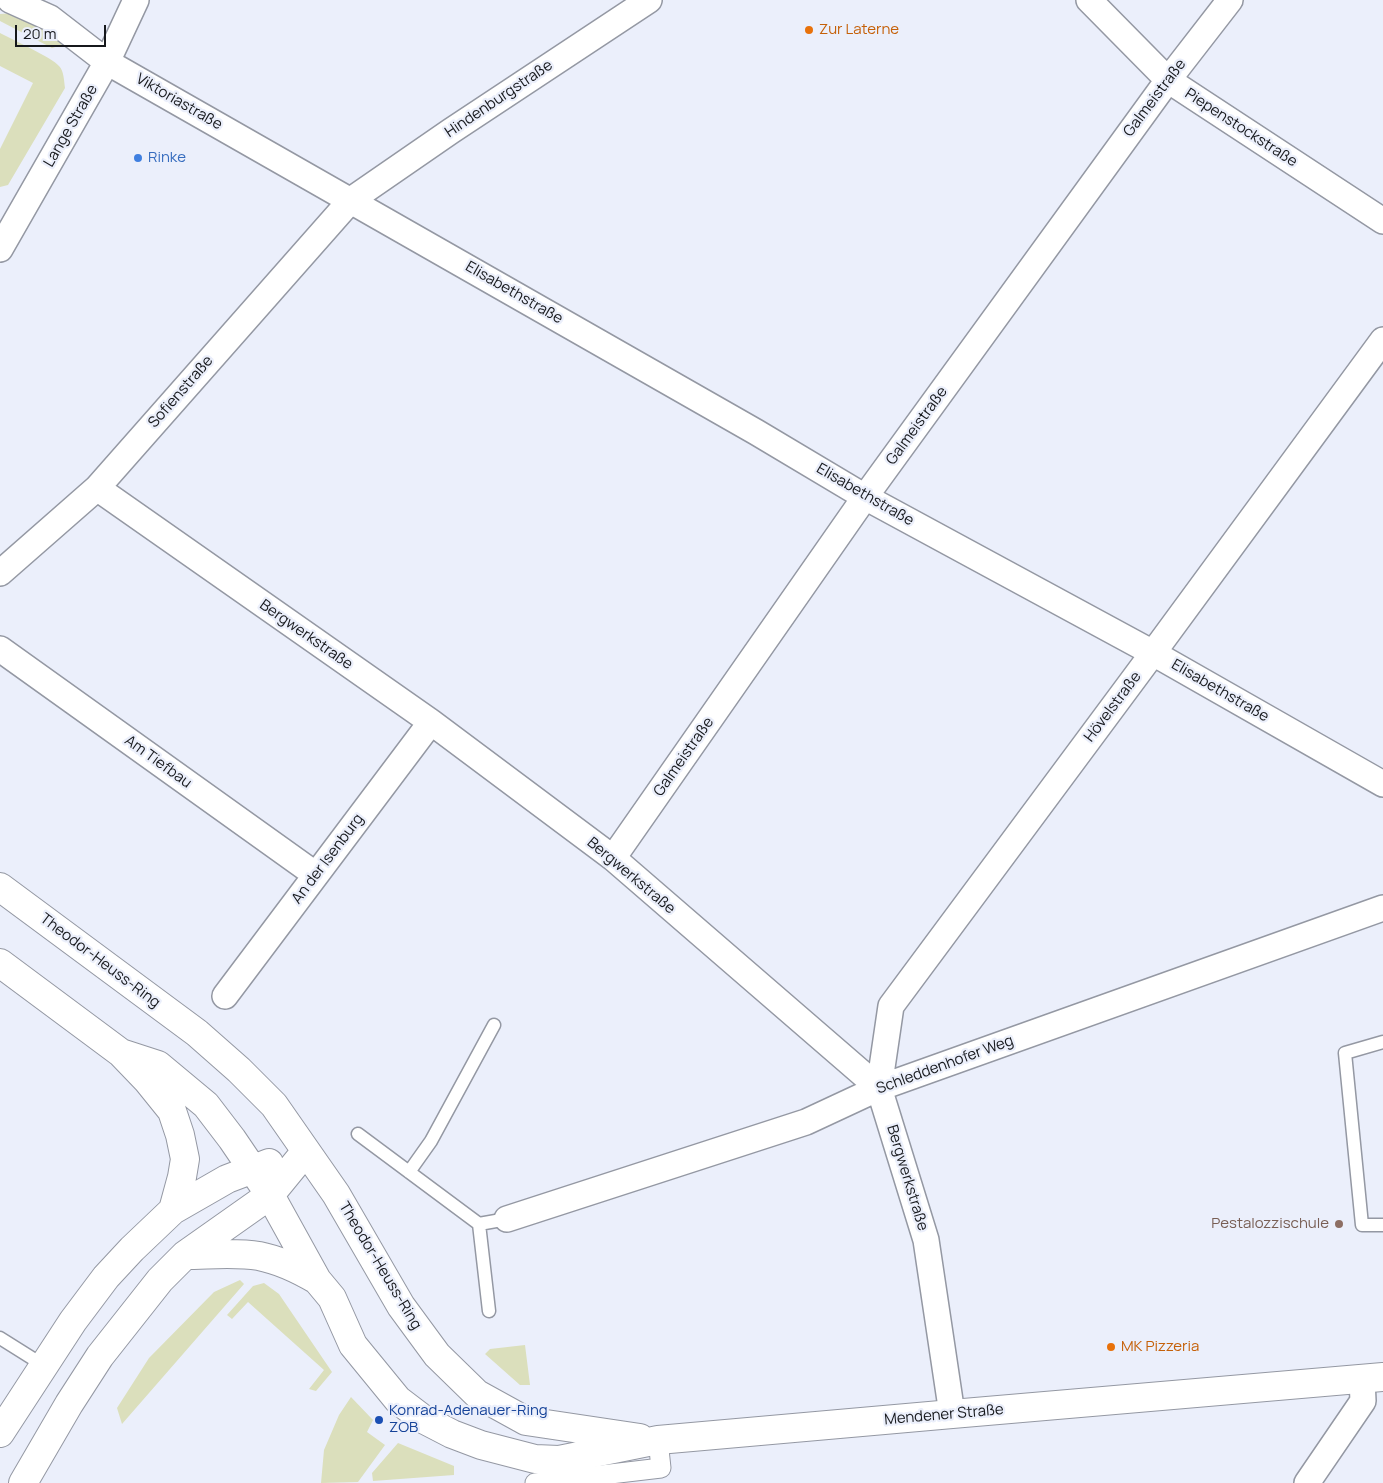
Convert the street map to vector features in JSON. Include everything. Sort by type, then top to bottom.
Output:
[{"type":"main road","name":"Theodor-Heuss-Ring","points":[[0,887],[197,1033],[239,1070],[274,1105],[336,1194],[401,1306],[437,1356],[477,1394],[526,1421],[658,1440]]},
{"type":"main road","points":[[0,963],[121,1053],[147,1080],[172,1111],[186,1160],[173,1210]]},
{"type":"main road","points":[[121,1053],[158,1065],[206,1105],[232,1138],[270,1195],[317,1280],[332,1298],[353,1345],[398,1400],[423,1419],[452,1434],[481,1445],[535,1459],[559,1460],[658,1440]]},
{"type":"main road","points":[[0,1433],[43,1365],[106,1277],[173,1210],[227,1179],[253,1168],[306,1151]]},
{"type":"main road","points":[[23,1483],[69,1404],[100,1356],[160,1280],[185,1255],[270,1195],[306,1151]]},
{"type":"main road","points":[[185,1255],[235,1254],[260,1256],[303,1272],[317,1280]]},
{"type":"main road","name":"Mendener Straße","points":[[658,1440],[1372,1378]]},
{"type":"street","name":"Viktoriastraße","points":[[10,0],[50,18],[107,62],[351,200]]},
{"type":"street","name":"Lange Straße","points":[[0,249],[107,62],[136,0]]},
{"type":"street","name":"Hindenburgstraße","points":[[351,200],[451,131],[649,0]]},
{"type":"street","name":"Piepenstockstraße","points":[[1089,0],[1168,80],[1383,221]]},
{"type":"street","name":"Galmeistraße","points":[[613,858],[865,497],[1168,80],[1230,0]]},
{"type":"street","name":"Sofienstraße","points":[[0,573],[97,488],[351,200]]},
{"type":"street","name":"Elisabethstraße","points":[[351,200],[756,432],[865,497],[1153,653],[1383,784]]},
{"type":"street","name":"Hövelstraße","points":[[879,1088],[891,1006],[1383,340]]},
{"type":"street","name":"Bergwerkstraße","points":[[97,488],[431,722],[613,858],[879,1088],[926,1240],[952,1414]]},
{"type":"street","name":"Am Tiefbau","points":[[0,649],[316,875]]},
{"type":"street","name":"An der Isenburg","points":[[225,996],[431,722]]},
{"type":"street","name":"Schleddenhofer Weg","points":[[507,1219],[806,1122],[879,1088],[1383,908]]},
{"type":"street","points":[[1307,1483],[1363,1401],[1372,1378]]},
{"type":"street","points":[[535,1483],[661,1468],[658,1440]]},
{"type":"lane","points":[[409,1172],[431,1141],[494,1025]]},
{"type":"lane","points":[[1383,1042],[1345,1054],[1362,1225],[1383,1225]]},
{"type":"lane","points":[[358,1134],[479,1224],[507,1219]]},
{"type":"lane","points":[[479,1224],[489,1311]]},
{"type":"lane","points":[[0,1338],[43,1365]]},
{"type":"green space","points":[[16,13],[52,33],[62,45],[52,48],[0,21],[0,14]]},
{"type":"green space","points":[[0,33],[41,54],[59,66],[64,76],[65,88],[8,185],[0,187],[0,149],[33,83],[0,66]]},
{"type":"green space","points":[[240,1280],[244,1284],[122,1424],[117,1408],[149,1358],[214,1292]]},
{"type":"green space","points":[[264,1283],[279,1294],[332,1372],[316,1391],[309,1389],[324,1370],[248,1302],[232,1319],[227,1315],[253,1286]]},
{"type":"green space","points":[[525,1345],[530,1385],[520,1385],[485,1354],[490,1349]]},
{"type":"green space","points":[[351,1397],[373,1420],[367,1432],[385,1445],[358,1482],[321,1483],[324,1450],[339,1415]]},
{"type":"green space","points":[[398,1443],[454,1466],[454,1475],[373,1481],[372,1473]]},
{"type":"place","name":"Zur Laterne","points":[[809,30]]},
{"type":"place","name":"Rinke","points":[[138,158]]},
{"type":"place","name":"Pestalozzischule","points":[[1339,1224]]},
{"type":"place","name":"MK Pizzeria","points":[[1111,1347]]},
{"type":"place","name":"Konrad-Adenauer-Ring ZOB","points":[[379,1420]]}]
